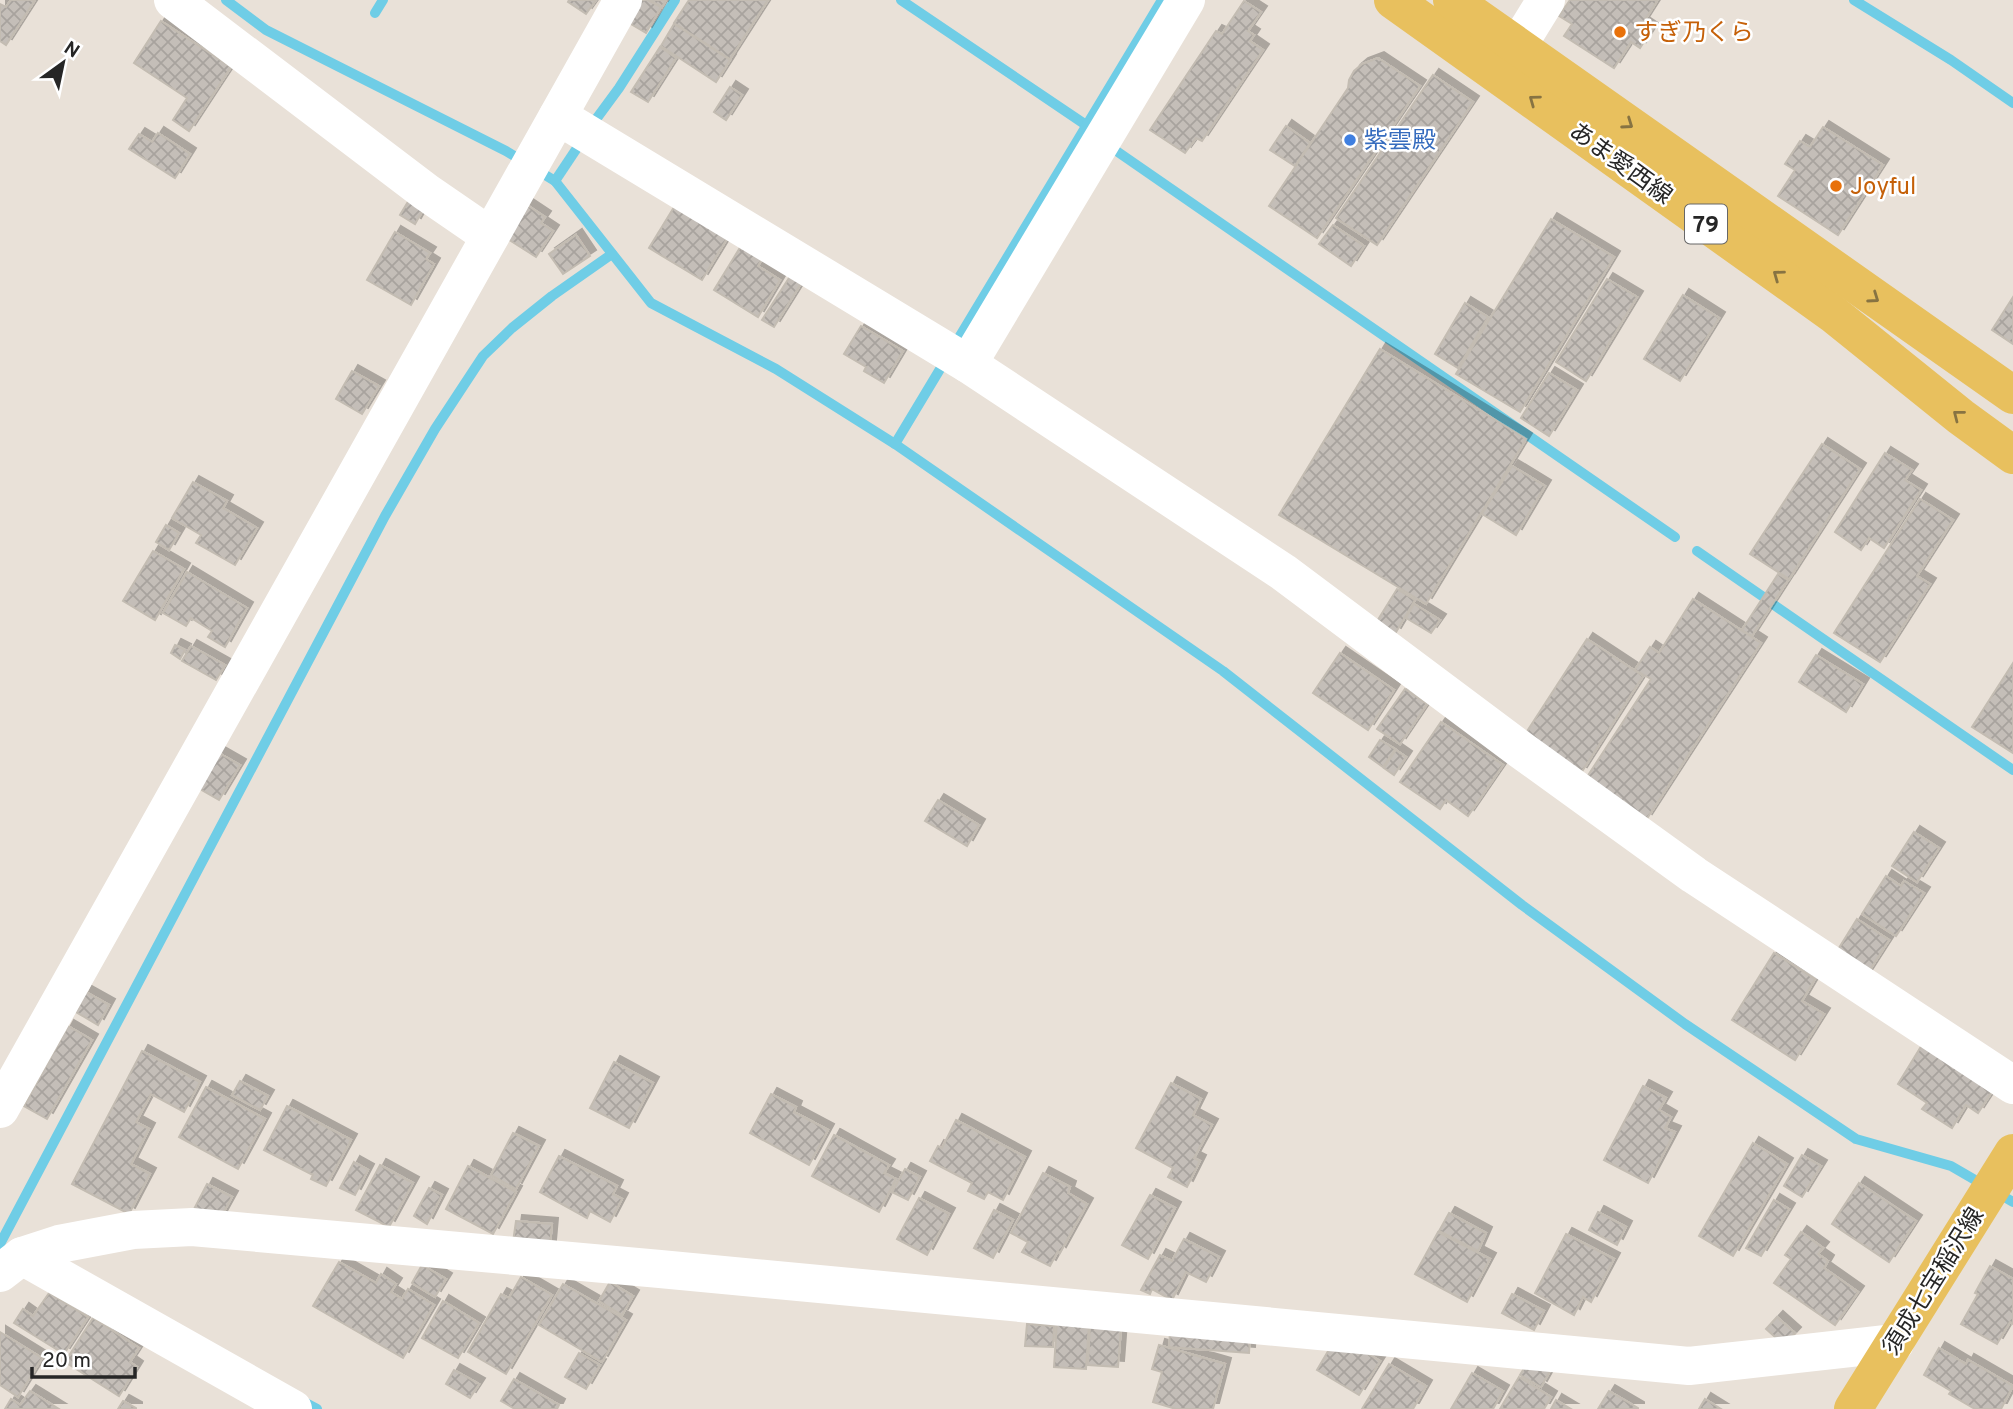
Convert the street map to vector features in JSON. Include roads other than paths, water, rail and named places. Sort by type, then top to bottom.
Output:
[{"type":"main road","name":"あま愛西線","points":[[1393,0],[1833,314],[1961,417],[2013,455]]},
{"type":"main road","name":"あま愛西線","points":[[1452,0],[2013,396]]},
{"type":"main road","name":"須成七宝稲沢線","points":[[1853,1409],[2013,1153]]},
{"type":"street","points":[[173,0],[426,192],[490,236]]},
{"type":"street","points":[[0,1109],[623,0]]},
{"type":"street","points":[[956,356],[1186,0]]},
{"type":"street","points":[[1517,47],[1546,0]]},
{"type":"street","points":[[549,132],[956,356],[1283,572],[1694,875],[2013,1085]]},
{"type":"street","points":[[11,1265],[59,1244],[133,1230],[192,1227],[1689,1366],[1895,1343]]},
{"type":"street","points":[[11,1265],[293,1409]]},
{"type":"waterway","points":[[226,0],[266,30],[506,151],[555,181],[651,303],[776,369],[895,444],[1223,671],[1522,905],[1685,1024],[1856,1139],[1951,1166],[2013,1202]]},
{"type":"waterway","points":[[375,13],[383,0]]},
{"type":"waterway","points":[[594,122],[675,0]]},
{"type":"waterway","points":[[901,0],[1086,125]]},
{"type":"waterway","points":[[895,444],[1162,0]]},
{"type":"waterway","points":[[1854,0],[1951,60],[2013,103]]},
{"type":"waterway","points":[[555,181],[579,145]]},
{"type":"waterway","points":[[1115,150],[1675,537]]},
{"type":"waterway","points":[[0,1244],[385,516],[435,429],[483,356],[552,296],[612,254]]},
{"type":"waterway","points":[[1697,551],[1762,596]]},
{"type":"waterway","points":[[1774,605],[2013,770]]},
{"type":"waterway","points":[[300,1400],[317,1409]]},
{"type":"place","name":"すぎ乃くら","points":[[1620,32]]},
{"type":"place","name":"紫雲殿","points":[[1350,140]]},
{"type":"place","name":"Joyful","points":[[1836,186]]}]
